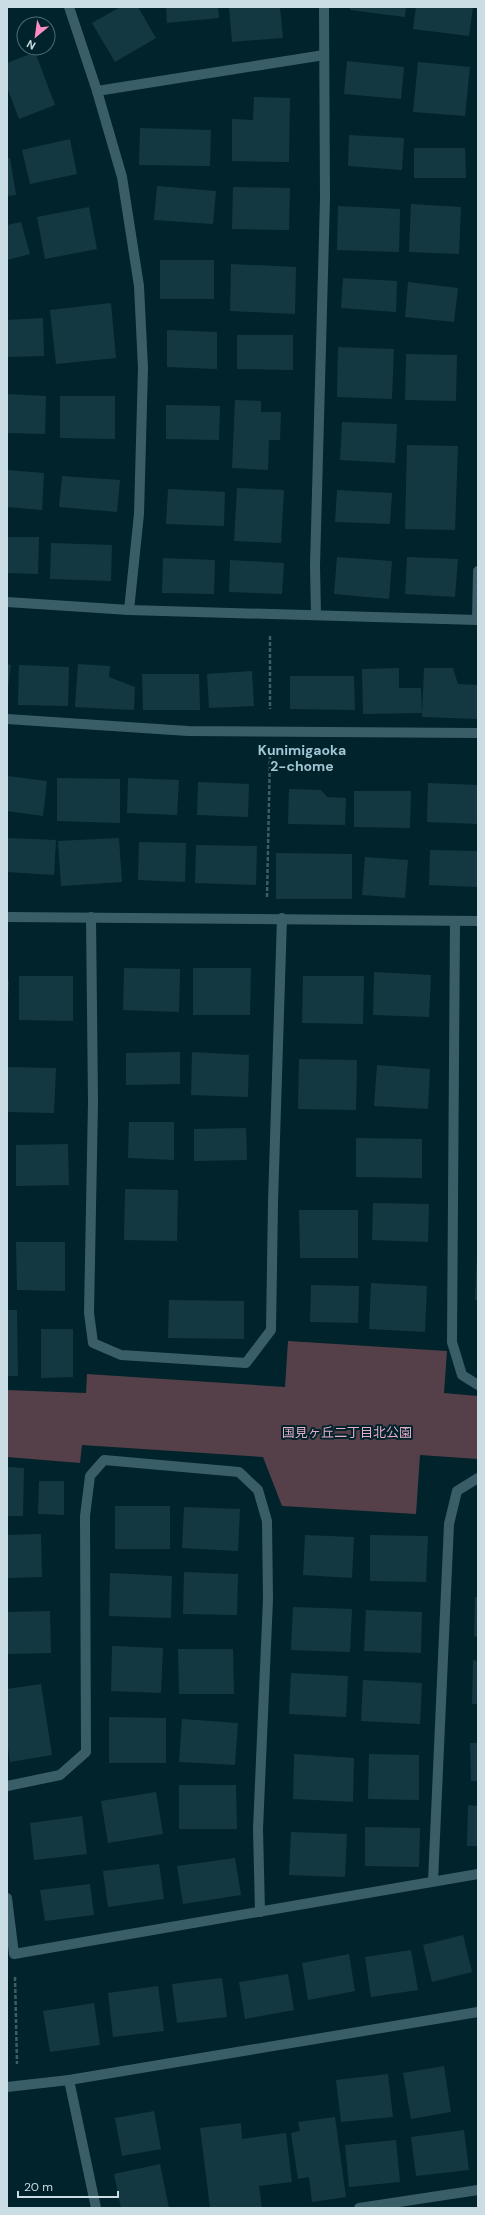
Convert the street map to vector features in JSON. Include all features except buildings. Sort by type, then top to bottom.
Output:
[{"type":"street","points":[[69,7],[97,91],[122,177],[139,286],[142,368],[139,514],[129,610]]},
{"type":"street","points":[[316,615],[315,566],[325,199],[324,7]]},
{"type":"street","points":[[97,91],[324,55]]},
{"type":"street","points":[[7,602],[129,610],[478,620],[478,571]]},
{"type":"street","points":[[7,719],[188,731],[478,733]]},
{"type":"street","points":[[7,917],[266,917],[478,921]]},
{"type":"street","points":[[91,917],[93,1102],[90,1313],[93,1343],[120,1355],[246,1363],[271,1330],[273,1194],[282,918]]},
{"type":"street","points":[[455,921],[452,1342],[462,1375],[478,1385]]},
{"type":"street","points":[[7,1786],[60,1775],[86,1752],[85,1516],[90,1476],[104,1460],[239,1472],[258,1490],[267,1521],[268,1599],[258,1829],[260,1912]]},
{"type":"street","points":[[433,1881],[449,1524],[457,1491],[478,1478]]},
{"type":"street","points":[[7,1898],[14,1954],[478,1874]]},
{"type":"street","points":[[7,2087],[70,2080],[478,2012]]},
{"type":"street","points":[[70,2080],[96,2208]]},
{"type":"street","points":[[360,2208],[478,2190]]},
{"type":"path","points":[[266,917],[270,732],[270,614]]},
{"type":"path","points":[[14,1954],[18,2086]]},
{"type":"green space","name":"国見ヶ丘二丁目北公園","points":[[288,1341],[447,1351],[444,1393],[478,1396],[478,1459],[420,1455],[416,1514],[282,1506],[263,1457],[82,1445],[80,1463],[7,1457],[7,1390],[86,1393],[87,1374],[285,1387]]},
{"type":"district","name":"Kunimigaoka 2-chome","points":[[302,758]]}]
